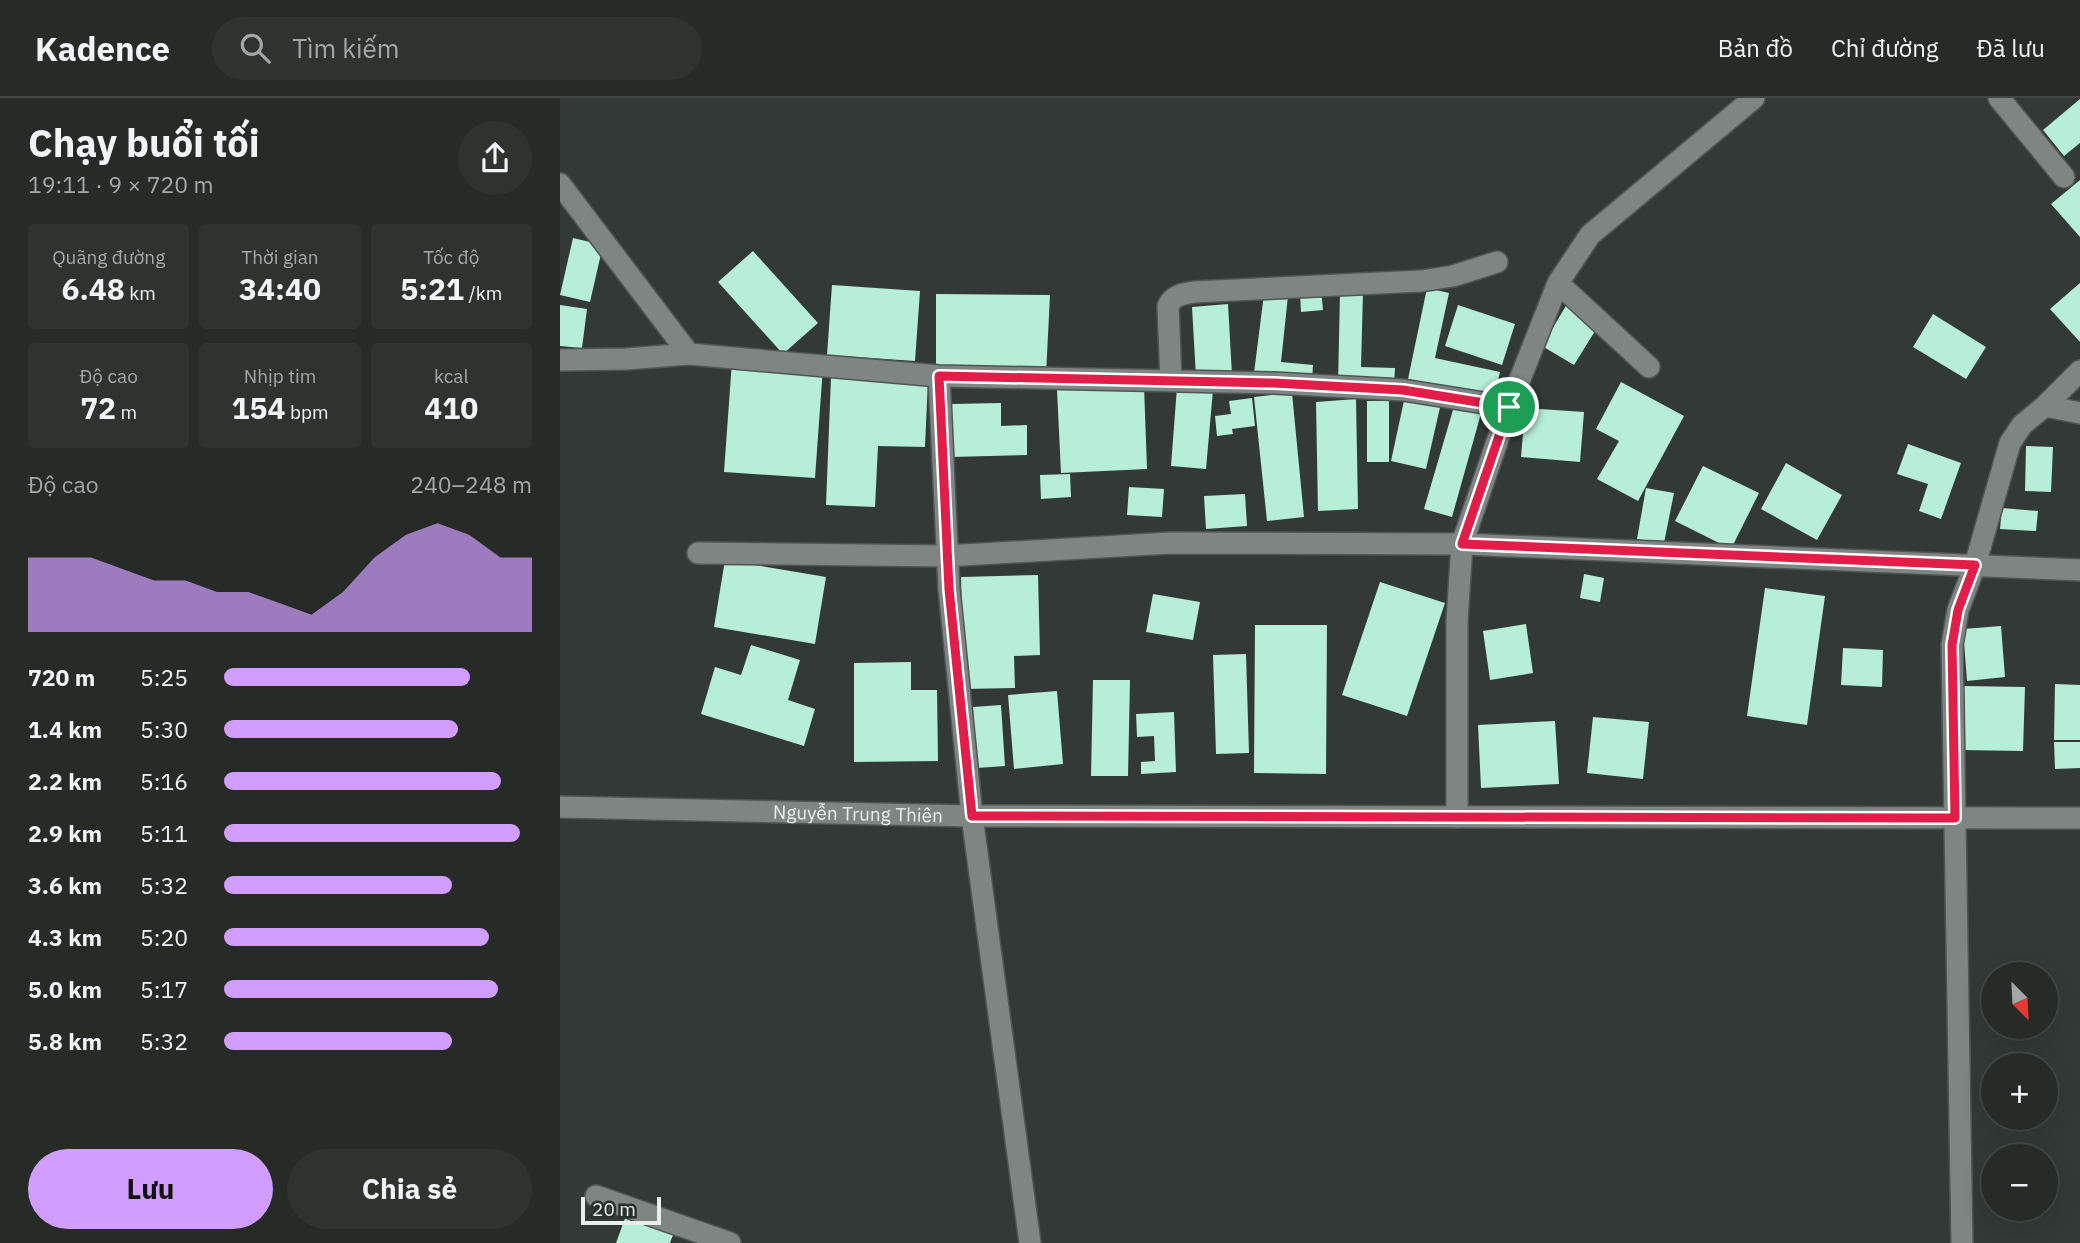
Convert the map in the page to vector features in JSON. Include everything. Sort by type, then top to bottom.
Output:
[{"type":"street","points":[[1457,817],[1457,621],[1462,544],[1509,407],[1558,283],[1590,235],[1754,98]]},
{"type":"street","points":[[1999,98],[2064,177]]},
{"type":"street","points":[[560,184],[689,354]]},
{"type":"street","points":[[1171,381],[1168,306],[1178,295],[1421,281],[1453,276],[1497,262]]},
{"type":"street","points":[[1558,283],[1649,367]]},
{"type":"street","points":[[560,360],[689,354],[939,376],[1274,383],[1403,390],[1509,407]]},
{"type":"street","points":[[1962,1243],[1952,645],[1958,610],[1975,565],[2010,443],[2022,425],[2080,370]]},
{"type":"street","points":[[939,376],[946,556],[972,816],[1030,1243]]},
{"type":"street","points":[[2045,406],[2080,413]]},
{"type":"street","points":[[698,553],[946,556],[1170,543],[1462,544],[2080,570]]},
{"type":"street","name":"Nguyễn Trung Thiên","points":[[560,807],[972,816],[2080,818]]},
{"type":"street","points":[[596,1196],[730,1243]]},
{"type":"building","points":[[2080,99],[2080,143],[2064,156],[2043,130]]},
{"type":"building","points":[[2080,180],[2080,237],[2051,204]]},
{"type":"building","points":[[573,238],[603,245],[590,302],[560,295]]},
{"type":"building","points":[[753,251],[818,323],[783,354],[718,282]]},
{"type":"building","points":[[2080,283],[2080,342],[2050,309]]},
{"type":"building","points":[[832,285],[920,291],[915,361],[827,355]]},
{"type":"building","points":[[1427,288],[1449,293],[1435,358],[1500,372],[1494,398],[1408,379]]},
{"type":"building","points":[[1321,289],[1323,310],[1301,312],[1300,292]]},
{"type":"building","points":[[1340,292],[1363,292],[1361,367],[1395,368],[1394,386],[1338,385]]},
{"type":"building","points":[[936,294],[1050,295],[1046,375],[936,369]]},
{"type":"building","points":[[1264,294],[1288,296],[1281,362],[1313,365],[1312,380],[1254,373]]},
{"type":"building","points":[[1228,304],[1232,375],[1196,377],[1192,307]]},
{"type":"building","points":[[1567,304],[1600,323],[1574,365],[1542,346]]},
{"type":"building","points":[[560,305],[587,309],[582,348],[560,346]]},
{"type":"building","points":[[1458,305],[1515,324],[1502,365],[1445,346]]},
{"type":"building","points":[[1933,314],[1986,347],[1966,379],[1913,347]]},
{"type":"building","points":[[732,361],[823,367],[815,478],[724,472]]},
{"type":"building","points":[[831,377],[928,380],[925,447],[878,446],[875,507],[826,505]]},
{"type":"building","points":[[1621,382],[1684,416],[1638,501],[1597,479],[1619,441],[1596,429]]},
{"type":"building","points":[[1144,386],[1147,469],[1061,473],[1057,390]]},
{"type":"building","points":[[1177,387],[1213,390],[1206,469],[1171,466]]},
{"type":"building","points":[[1292,393],[1304,517],[1267,521],[1254,397]]},
{"type":"building","points":[[1405,396],[1441,403],[1426,469],[1391,461]]},
{"type":"building","points":[[1252,398],[1255,426],[1232,429],[1233,434],[1217,436],[1215,416],[1231,414],[1229,401]]},
{"type":"building","points":[[1356,399],[1358,509],[1318,511],[1316,402]]},
{"type":"building","points":[[1367,401],[1389,401],[1389,462],[1367,462]]},
{"type":"building","points":[[1001,403],[1001,426],[1027,425],[1027,455],[952,457],[951,404]]},
{"type":"building","points":[[1455,403],[1482,410],[1452,517],[1424,509]]},
{"type":"building","points":[[1525,408],[1584,412],[1580,462],[1521,457]]},
{"type":"building","points":[[1908,444],[1961,463],[1941,519],[1919,511],[1928,484],[1897,474]]},
{"type":"building","points":[[2026,446],[2053,447],[2051,492],[2025,491]]},
{"type":"building","points":[[1786,463],[1842,495],[1817,540],[1761,509]]},
{"type":"building","points":[[1703,466],[1759,493],[1731,549],[1675,521]]},
{"type":"building","points":[[1070,474],[1071,497],[1041,499],[1040,475]]},
{"type":"building","points":[[1129,487],[1164,489],[1162,517],[1127,515]]},
{"type":"building","points":[[1646,488],[1674,493],[1664,543],[1637,539]]},
{"type":"building","points":[[1245,494],[1247,526],[1206,529],[1204,496]]},
{"type":"building","points":[[2002,508],[2038,511],[2036,531],[2000,529]]},
{"type":"building","points":[[725,560],[826,577],[815,644],[714,627]]},
{"type":"building","points":[[1584,574],[1604,578],[1600,602],[1580,598]]},
{"type":"building","points":[[1038,575],[1040,655],[1014,656],[1015,688],[964,689],[961,577]]},
{"type":"building","points":[[1380,582],[1445,603],[1407,716],[1342,695]]},
{"type":"building","points":[[1765,588],[1825,596],[1807,725],[1747,716]]},
{"type":"building","points":[[1153,594],[1200,602],[1193,640],[1146,632]]},
{"type":"building","points":[[1526,624],[1533,673],[1490,680],[1483,631]]},
{"type":"building","points":[[1255,625],[1327,625],[1326,774],[1254,773]]},
{"type":"building","points":[[2001,626],[2005,677],[1967,681],[1963,629]]},
{"type":"building","points":[[751,645],[800,660],[788,700],[815,709],[804,746],[701,714],[715,667],[741,675]]},
{"type":"building","points":[[1843,648],[1883,650],[1882,687],[1841,685]]},
{"type":"building","points":[[1246,654],[1249,753],[1216,754],[1213,655]]},
{"type":"building","points":[[911,662],[911,690],[937,690],[938,761],[854,762],[854,663]]},
{"type":"building","points":[[1093,680],[1130,680],[1128,776],[1091,776]]},
{"type":"building","points":[[2055,684],[2080,685],[2080,740],[2054,740]]},
{"type":"building","points":[[1963,686],[2025,687],[2023,751],[1961,750]]},
{"type":"building","points":[[1057,691],[1063,764],[1014,769],[1008,695]]},
{"type":"building","points":[[1001,705],[1005,766],[977,768],[973,707]]},
{"type":"building","points":[[1174,712],[1176,772],[1141,774],[1141,762],[1155,761],[1154,736],[1137,737],[1136,714]]},
{"type":"building","points":[[1593,717],[1649,722],[1643,779],[1587,773]]},
{"type":"building","points":[[1555,721],[1559,784],[1481,788],[1478,725]]},
{"type":"building","points":[[2054,742],[2080,742],[2080,768],[2055,769]]},
{"type":"building","points":[[628,1210],[676,1227],[670,1243],[616,1243]]},
{"type":"route","points":[[939,376],[1274,383],[1403,390],[1509,407],[1462,544],[1975,565],[1958,610],[1952,645],[1955,818],[972,816],[949,589],[939,376]]}]
